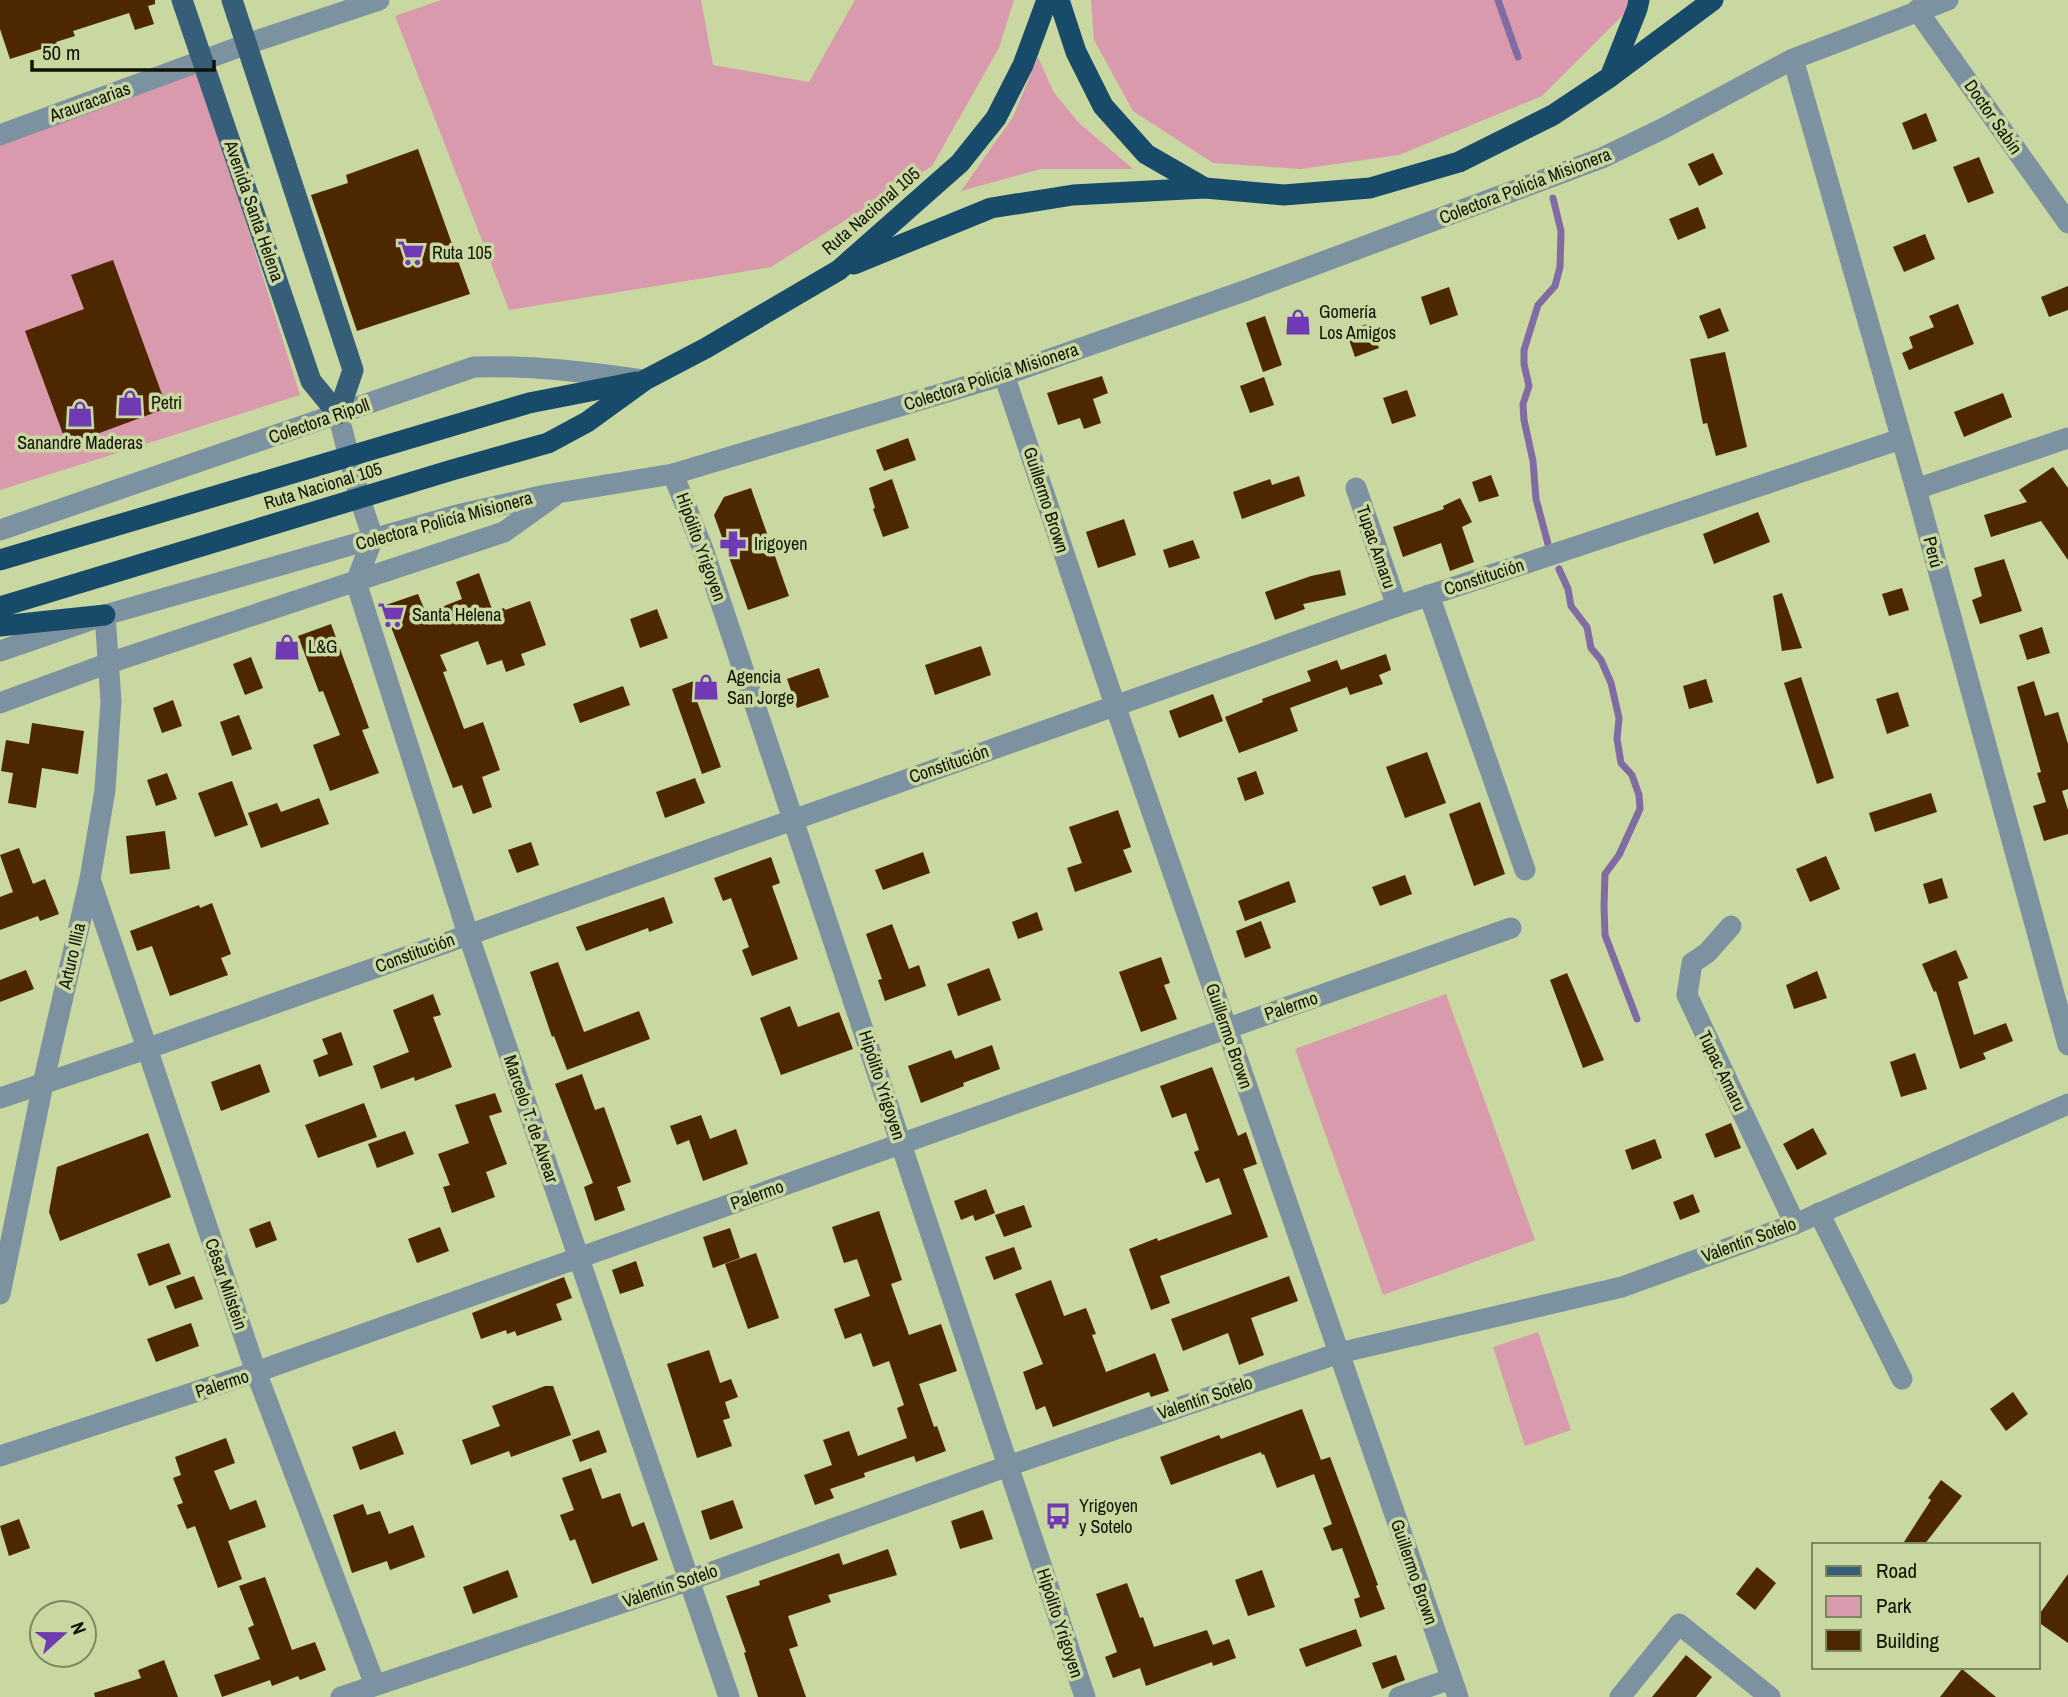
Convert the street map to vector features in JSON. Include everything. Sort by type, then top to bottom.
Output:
[{"type":"highway","name":"Ruta Nacional 105","points":[[0,607],[548,443],[587,422],[645,380],[706,348],[839,270],[960,163],[996,118],[1023,65],[1047,0]]},
{"type":"highway","points":[[1059,0],[1076,52],[1103,106],[1146,154],[1205,188]]},
{"type":"highway","points":[[1610,77],[1639,0]]},
{"type":"highway","points":[[839,270],[991,208],[1073,195],[1205,188],[1284,195],[1370,188],[1460,162],[1553,115],[1610,77],[1713,0]]},
{"type":"highway","name":"Ruta Nacional 105","points":[[0,560],[529,403],[645,380]]},
{"type":"highway","points":[[0,626],[105,615]]},
{"type":"main road","name":"Avenida Santa Helena","points":[[182,0],[312,381],[338,414]]},
{"type":"main road","points":[[232,0],[353,370],[338,414]]},
{"type":"street","name":"Arauracarias","points":[[0,135],[247,44],[379,0]]},
{"type":"street","name":"Colectora Policía Misionera","points":[[0,651],[105,615],[373,538],[457,515],[561,492],[674,474],[1004,374],[1247,290],[1602,158],[1793,59],[1948,0]]},
{"type":"street","name":"Doctor Sabín","points":[[1917,10],[2068,223]]},
{"type":"street","name":"Perú","points":[[1793,59],[1916,489],[2068,1045]]},
{"type":"street","name":"Colectora Ripoll","points":[[0,530],[474,367],[516,365],[570,369],[645,380]]},
{"type":"street","name":"Guillermo Brown","points":[[1004,374],[1115,705],[1455,1688]]},
{"type":"street","name":"Avenida Santa Helena","points":[[338,414],[359,499],[373,538]]},
{"type":"street","points":[[1916,489],[2068,438]]},
{"type":"street","name":"Constitución","points":[[0,1098],[146,1049],[1396,606],[1901,439]]},
{"type":"street","name":"Hipólito Yrigoyen","points":[[674,474],[704,552],[1085,1697]]},
{"type":"street","name":"Tupac Amaru","points":[[1356,488],[1396,606]]},
{"type":"street","points":[[0,703],[109,663],[504,532],[561,492]]},
{"type":"street","points":[[356,582],[373,538]]},
{"type":"street","name":"Marcelo T. de Alvear","points":[[356,582],[468,934],[729,1697]]},
{"type":"street","points":[[1429,595],[1525,870]]},
{"type":"street","name":"Arturo Illia","points":[[0,1294],[43,1084],[90,878],[105,790],[111,701],[105,615]]},
{"type":"street","name":"César Milstein","points":[[90,878],[256,1372],[376,1685]]},
{"type":"street","name":"Tupac Amaru","points":[[1731,926],[1707,953],[1692,963],[1687,995],[1795,1224]]},
{"type":"street","name":"Palermo","points":[[0,1456],[256,1372],[1511,928]]},
{"type":"street","name":"Valentín Sotelo","points":[[341,1697],[690,1580],[1008,1466],[1339,1353],[1622,1287],[1795,1224],[2068,1104]]},
{"type":"street","points":[[1819,1213],[1902,1379]]},
{"type":"street","points":[[1620,1697],[1679,1624],[1770,1697]]},
{"type":"street","points":[[1399,1697],[1455,1688]]},
{"type":"green space","points":[[441,0],[701,0],[713,65],[809,82],[855,0],[1014,0],[999,48],[932,166],[771,267],[509,310],[395,16]]},
{"type":"green space","points":[[1091,0],[1628,0],[1625,13],[1542,96],[1399,155],[1301,169],[1213,163],[1133,111],[1094,40]]},
{"type":"green space","points":[[1038,57],[1053,91],[1078,122],[1133,169],[1041,169],[961,191],[1013,117]]},
{"type":"green space","points":[[198,70],[300,395],[0,490],[0,145]]},
{"type":"green space","points":[[1446,994],[1535,1240],[1383,1295],[1295,1049]]},
{"type":"green space","points":[[1538,1332],[1571,1430],[1525,1446],[1493,1347]]},
{"type":"building","points":[[0,0],[155,0],[155,4],[148,6],[154,24],[135,30],[129,13],[73,31],[75,36],[56,42],[57,44],[10,59],[0,29]]},
{"type":"building","points":[[1926,113],[1937,141],[1913,150],[1902,123]]},
{"type":"building","points":[[418,149],[470,294],[357,331],[311,195],[348,183],[346,175]]},
{"type":"building","points":[[1713,153],[1723,174],[1699,186],[1688,164]]},
{"type":"building","points":[[1979,157],[1994,193],[1968,203],[1953,167]]},
{"type":"building","points":[[1698,207],[1706,228],[1678,240],[1669,219]]},
{"type":"building","points":[[1925,234],[1935,259],[1904,272],[1893,247]]},
{"type":"building","points":[[113,260],[167,408],[67,445],[25,331],[84,309],[71,275]]},
{"type":"building","points":[[2068,286],[2068,310],[2049,317],[2041,297]]},
{"type":"building","points":[[1449,287],[1458,315],[1430,325],[1421,297]]},
{"type":"building","points":[[1958,304],[1974,344],[1909,370],[1902,353],[1913,348],[1909,337],[1934,327],[1929,316]]},
{"type":"building","points":[[1720,308],[1729,331],[1708,339],[1699,316]]},
{"type":"building","points":[[1265,316],[1282,365],[1263,372],[1246,323]]},
{"type":"building","points":[[1370,323],[1379,348],[1355,357],[1346,331]]},
{"type":"building","points":[[1725,352],[1747,447],[1716,456],[1707,423],[1703,424],[1690,359]]},
{"type":"building","points":[[1102,376],[1108,393],[1093,399],[1101,423],[1084,429],[1080,418],[1058,425],[1047,393]]},
{"type":"building","points":[[1264,377],[1274,405],[1250,413],[1240,386]]},
{"type":"building","points":[[1407,390],[1416,416],[1392,424],[1383,398]]},
{"type":"building","points":[[2003,393],[2012,417],[1964,437],[1954,412]]},
{"type":"building","points":[[908,438],[916,460],[884,471],[876,450]]},
{"type":"building","points":[[2053,467],[2068,488],[2068,560],[2041,521],[1991,537],[1984,515],[2027,502],[2019,490]]},
{"type":"building","points":[[1491,475],[1499,496],[1479,502],[1472,482]]},
{"type":"building","points":[[1299,476],[1305,496],[1242,519],[1233,492],[1270,479],[1272,485]]},
{"type":"building","points":[[892,479],[909,528],[883,537],[869,488]]},
{"type":"building","points":[[751,488],[789,596],[748,610],[714,515],[724,497]]},
{"type":"building","points":[[1460,498],[1472,522],[1462,527],[1474,562],[1450,571],[1441,543],[1403,557],[1393,527],[1444,509],[1443,506]]},
{"type":"building","points":[[1758,512],[1770,542],[1714,564],[1703,534]]},
{"type":"building","points":[[1124,519],[1136,555],[1098,568],[1086,532]]},
{"type":"building","points":[[1193,540],[1200,558],[1169,568],[1163,550]]},
{"type":"building","points":[[2004,559],[2022,611],[1980,624],[1972,600],[1982,596],[1974,568]]},
{"type":"building","points":[[1340,570],[1346,595],[1303,604],[1305,609],[1275,620],[1265,592],[1311,576]]},
{"type":"building","points":[[479,573],[493,612],[530,601],[546,645],[521,654],[525,665],[506,672],[502,660],[487,665],[478,641],[440,655],[447,671],[443,672],[464,729],[483,722],[500,770],[482,777],[492,807],[473,814],[462,785],[453,788],[383,606],[418,594],[426,613],[462,599],[456,582]]},
{"type":"building","points":[[1902,588],[1909,610],[1889,616],[1882,594]]},
{"type":"building","points":[[1782,593],[1802,648],[1782,651],[1773,596]]},
{"type":"building","points":[[657,609],[668,638],[640,648],[630,619]]},
{"type":"building","points":[[331,624],[369,728],[362,730],[379,773],[330,791],[313,745],[340,735],[323,691],[319,692],[298,636]]},
{"type":"building","points":[[2042,627],[2050,653],[2027,660],[2019,635]]},
{"type":"building","points":[[981,646],[991,675],[935,695],[925,665]]},
{"type":"building","points":[[1386,654],[1391,670],[1379,675],[1383,684],[1350,695],[1347,687],[1290,708],[1298,731],[1239,753],[1225,717],[1263,702],[1262,699],[1311,681],[1307,671],[1337,660],[1341,670]]},
{"type":"building","points":[[251,657],[263,688],[245,695],[233,664]]},
{"type":"building","points":[[819,668],[829,697],[797,708],[787,679]]},
{"type":"building","points":[[710,675],[717,693],[697,701],[721,767],[702,774],[672,689]]},
{"type":"building","points":[[1801,677],[1834,778],[1817,784],[1784,683]]},
{"type":"building","points":[[1706,679],[1713,702],[1689,709],[1683,686]]},
{"type":"building","points":[[2034,681],[2045,716],[2058,712],[2068,744],[2068,789],[2062,791],[2068,810],[2068,834],[2044,841],[2033,806],[2046,802],[2037,773],[2041,772],[2017,687]]},
{"type":"building","points":[[623,686],[630,705],[580,723],[573,704]]},
{"type":"building","points":[[1898,692],[1909,726],[1887,734],[1876,699]]},
{"type":"building","points":[[1213,694],[1223,721],[1179,738],[1169,711]]},
{"type":"building","points":[[173,700],[182,726],[162,733],[153,708]]},
{"type":"building","points":[[239,715],[252,749],[232,756],[220,722]]},
{"type":"building","points":[[32,723],[84,731],[78,774],[42,768],[36,808],[8,803],[13,773],[1,771],[6,740],[29,744]]},
{"type":"building","points":[[1427,752],[1446,803],[1405,818],[1386,767]]},
{"type":"building","points":[[1256,771],[1264,794],[1245,801],[1237,778]]},
{"type":"building","points":[[167,773],[177,799],[156,806],[147,780]]},
{"type":"building","points":[[695,778],[705,803],[665,818],[656,792]]},
{"type":"building","points":[[232,781],[248,825],[215,837],[198,793]]},
{"type":"building","points":[[1931,793],[1937,812],[1875,832],[1869,813]]},
{"type":"building","points":[[319,798],[329,824],[261,848],[248,813],[277,803],[281,812]]},
{"type":"building","points":[[1480,802],[1505,874],[1474,886],[1449,814]]},
{"type":"building","points":[[1118,810],[1131,847],[1123,850],[1132,872],[1075,892],[1067,868],[1082,863],[1069,827]]},
{"type":"building","points":[[165,831],[170,869],[130,874],[126,836]]},
{"type":"building","points":[[531,842],[539,865],[517,873],[508,850]]},
{"type":"building","points":[[19,848],[33,884],[45,879],[59,914],[40,921],[38,916],[0,930],[0,897],[13,892],[0,855]]},
{"type":"building","points":[[923,852],[930,873],[883,890],[875,870]]},
{"type":"building","points":[[1826,856],[1840,889],[1810,902],[1796,869]]},
{"type":"building","points":[[771,857],[780,883],[772,886],[798,959],[752,976],[742,950],[749,947],[731,898],[723,901],[714,878]]},
{"type":"building","points":[[1405,875],[1412,894],[1380,906],[1372,887]]},
{"type":"building","points":[[1942,878],[1948,898],[1929,904],[1923,884]]},
{"type":"building","points":[[1289,881],[1296,902],[1245,921],[1238,901]]},
{"type":"building","points":[[664,897],[673,923],[649,932],[648,928],[586,951],[576,927]]},
{"type":"building","points":[[212,903],[231,954],[221,958],[228,975],[170,996],[152,946],[137,951],[130,931],[199,905],[200,908]]},
{"type":"building","points":[[1037,912],[1043,930],[1018,939],[1012,922]]},
{"type":"building","points":[[1261,921],[1271,948],[1245,958],[1236,931]]},
{"type":"building","points":[[892,924],[909,969],[919,965],[926,986],[885,1001],[878,980],[882,979],[866,934]]},
{"type":"building","points":[[1956,950],[1968,978],[1958,982],[1974,1035],[2006,1023],[2013,1041],[1983,1053],[1986,1059],[1960,1069],[1936,991],[1934,992],[1922,964]]},
{"type":"building","points":[[1161,957],[1170,983],[1164,985],[1177,1019],[1141,1032],[1119,972]]},
{"type":"building","points":[[558,962],[584,1032],[639,1011],[650,1039],[567,1070],[554,1036],[552,1037],[530,972]]},
{"type":"building","points":[[989,968],[1001,1000],[958,1016],[947,984]]},
{"type":"building","points":[[26,970],[34,989],[0,1002],[0,980]]},
{"type":"building","points":[[1817,971],[1827,998],[1794,1009],[1786,985]]},
{"type":"building","points":[[1567,973],[1604,1060],[1583,1068],[1550,980]]},
{"type":"building","points":[[433,994],[441,1015],[433,1017],[452,1067],[415,1081],[414,1077],[381,1089],[373,1066],[409,1052],[393,1010]]},
{"type":"building","points":[[790,1006],[798,1027],[839,1012],[853,1049],[781,1075],[760,1018]]},
{"type":"building","points":[[341,1032],[353,1065],[319,1077],[313,1060],[328,1054],[322,1039]]},
{"type":"building","points":[[992,1045],[1000,1069],[921,1103],[908,1066],[951,1050],[955,1059]]},
{"type":"building","points":[[1915,1053],[1927,1089],[1901,1097],[1890,1062]]},
{"type":"building","points":[[260,1064],[270,1092],[221,1111],[211,1082]]},
{"type":"building","points":[[1212,1067],[1238,1136],[1246,1132],[1257,1164],[1243,1169],[1268,1237],[1160,1276],[1170,1303],[1151,1310],[1129,1249],[1232,1214],[1219,1178],[1206,1183],[1194,1152],[1199,1150],[1186,1113],[1172,1118],[1160,1086]]},
{"type":"building","points":[[582,1074],[595,1110],[604,1107],[631,1182],[617,1187],[625,1210],[595,1221],[584,1187],[593,1183],[555,1084]]},
{"type":"building","points":[[495,1093],[502,1112],[489,1116],[507,1164],[486,1172],[495,1197],[452,1213],[443,1187],[450,1185],[438,1154],[469,1143],[455,1105]]},
{"type":"building","points":[[364,1103],[377,1137],[318,1158],[305,1125]]},
{"type":"building","points":[[701,1115],[710,1139],[736,1129],[748,1164],[703,1181],[689,1140],[677,1145],[670,1126]]},
{"type":"building","points":[[1731,1123],[1741,1148],[1715,1158],[1705,1134]]},
{"type":"building","points":[[1813,1128],[1827,1154],[1797,1170],[1783,1144]]},
{"type":"building","points":[[405,1131],[414,1154],[377,1168],[368,1144]]},
{"type":"building","points":[[148,1133],[171,1197],[60,1241],[49,1212],[57,1167]]},
{"type":"building","points":[[1655,1139],[1662,1158],[1632,1170],[1625,1150]]},
{"type":"building","points":[[986,1189],[995,1213],[975,1221],[973,1215],[961,1220],[954,1201]]},
{"type":"building","points":[[1693,1194],[1700,1212],[1680,1220],[1673,1202]]},
{"type":"building","points":[[1024,1205],[1032,1227],[1004,1237],[995,1215]]},
{"type":"building","points":[[879,1211],[902,1280],[891,1284],[909,1335],[941,1324],[957,1371],[919,1384],[934,1427],[937,1426],[946,1451],[916,1462],[914,1456],[864,1473],[865,1477],[830,1489],[834,1498],[815,1505],[804,1475],[832,1465],[823,1440],[849,1431],[858,1456],[907,1438],[897,1408],[904,1405],[889,1361],[873,1367],[861,1333],[845,1339],[834,1309],[870,1296],[857,1259],[844,1263],[832,1227]]},
{"type":"building","points":[[270,1221],[277,1240],[256,1248],[249,1229]]},
{"type":"building","points":[[440,1227],[449,1251],[417,1263],[408,1239]]},
{"type":"building","points":[[730,1228],[740,1258],[713,1268],[703,1237]]},
{"type":"building","points":[[169,1243],[181,1274],[149,1286],[137,1254]]},
{"type":"building","points":[[1014,1247],[1022,1269],[994,1280],[985,1257]]},
{"type":"building","points":[[756,1253],[779,1318],[748,1329],[725,1264]]},
{"type":"building","points":[[636,1261],[644,1286],[620,1294],[612,1270]]},
{"type":"building","points":[[194,1276],[203,1299],[175,1309],[166,1286]]},
{"type":"building","points":[[1289,1276],[1298,1301],[1251,1318],[1264,1355],[1239,1365],[1228,1333],[1183,1351],[1171,1319]]},
{"type":"building","points":[[564,1277],[572,1298],[556,1304],[562,1320],[517,1336],[515,1331],[507,1334],[506,1330],[481,1339],[472,1313]]},
{"type":"building","points":[[1051,1280],[1064,1316],[1086,1308],[1096,1334],[1092,1335],[1106,1372],[1155,1353],[1169,1391],[1151,1397],[1149,1392],[1053,1427],[1045,1406],[1036,1410],[1023,1372],[1043,1364],[1015,1294]]},
{"type":"building","points":[[191,1323],[199,1346],[156,1362],[147,1339]]},
{"type":"building","points":[[709,1350],[720,1383],[731,1379],[738,1397],[725,1402],[730,1418],[723,1420],[732,1446],[697,1458],[667,1364]]},
{"type":"building","points":[[545,1386],[553,1386],[571,1435],[511,1457],[509,1451],[471,1465],[462,1440],[500,1426],[492,1406]]},
{"type":"building","points":[[2013,1392],[2028,1414],[2006,1431],[1990,1409]]},
{"type":"building","points":[[1302,1409],[1321,1460],[1330,1457],[1385,1609],[1360,1618],[1354,1599],[1360,1597],[1342,1548],[1332,1551],[1323,1528],[1332,1524],[1314,1474],[1277,1488],[1261,1452],[1171,1485],[1160,1457],[1219,1435],[1221,1439]]},
{"type":"building","points":[[599,1430],[607,1452],[580,1462],[572,1440]]},
{"type":"building","points":[[395,1431],[404,1454],[360,1470],[352,1447]]},
{"type":"building","points":[[226,1438],[235,1463],[214,1471],[230,1510],[256,1500],[266,1527],[228,1541],[242,1579],[218,1588],[195,1526],[187,1529],[177,1505],[183,1503],[173,1478],[181,1475],[175,1457]]},
{"type":"building","points":[[591,1468],[602,1499],[620,1493],[632,1527],[644,1522],[658,1560],[592,1584],[575,1539],[570,1541],[560,1515],[574,1510],[562,1478]]},
{"type":"building","points":[[1941,1480],[1962,1496],[1926,1543],[1903,1543],[1931,1500],[1928,1498]]},
{"type":"building","points":[[733,1500],[743,1528],[710,1540],[701,1511]]},
{"type":"building","points":[[363,1504],[367,1515],[380,1511],[389,1534],[413,1525],[425,1557],[390,1570],[387,1561],[352,1573],[333,1515]]},
{"type":"building","points":[[983,1510],[993,1539],[960,1549],[951,1521]]},
{"type":"building","points":[[19,1519],[30,1548],[9,1556],[0,1526]]},
{"type":"building","points":[[888,1549],[897,1575],[828,1595],[831,1602],[788,1616],[798,1646],[789,1649],[806,1697],[758,1697],[744,1653],[746,1652],[726,1596],[760,1585],[759,1581],[839,1553],[843,1565]]},
{"type":"building","points":[[1757,1567],[1776,1583],[1755,1610],[1736,1594]]},
{"type":"building","points":[[508,1570],[518,1597],[473,1614],[463,1587]]},
{"type":"building","points":[[1262,1570],[1275,1607],[1248,1616],[1235,1580]]},
{"type":"building","points":[[2068,1574],[2068,1643],[2040,1623],[2040,1613]]},
{"type":"building","points":[[265,1577],[292,1650],[315,1642],[326,1670],[300,1680],[298,1676],[272,1686],[270,1680],[222,1697],[214,1675],[260,1659],[248,1628],[254,1625],[239,1586]]},
{"type":"building","points":[[1127,1583],[1154,1647],[1207,1630],[1213,1645],[1229,1639],[1236,1658],[1213,1666],[1212,1662],[1146,1686],[1140,1668],[1113,1678],[1105,1657],[1117,1652],[1096,1594]]},
{"type":"building","points":[[1356,1629],[1362,1646],[1306,1667],[1299,1649]]},
{"type":"building","points":[[1396,1655],[1405,1680],[1382,1689],[1372,1663]]},
{"type":"building","points":[[1686,1655],[1712,1677],[1696,1697],[1652,1697]]},
{"type":"building","points":[[164,1660],[178,1697],[95,1697],[94,1693],[141,1678],[138,1670]]},
{"type":"building","points":[[1962,1669],[1996,1697],[1940,1697]]},
{"type":"waterway","points":[[1498,0],[1518,57]]},
{"type":"waterway","points":[[1548,544],[1536,499],[1533,461],[1523,404],[1529,386],[1524,350],[1538,305],[1555,286],[1560,267],[1561,231],[1553,198]]},
{"type":"waterway","points":[[1559,569],[1568,589],[1571,606],[1587,627],[1591,648],[1601,660],[1611,683],[1619,718],[1617,739],[1621,763],[1632,775],[1639,795],[1640,809],[1619,855],[1605,874],[1604,906],[1605,935],[1637,1019]]},
{"type":"place","name":"Ruta 105","points":[[411,253]]},
{"type":"place","name":"Gomería Los Amigos","points":[[1298,322]]},
{"type":"place","name":"Petri","points":[[130,403]]},
{"type":"place","name":"Sanandre Maderas","points":[[80,414]]},
{"type":"place","name":"Irigoyen","points":[[733,544]]},
{"type":"place","name":"Santa Helena","points":[[391,615]]},
{"type":"place","name":"L&G","points":[[287,647]]},
{"type":"place","name":"Agencia San Jorge","points":[[706,687]]},
{"type":"place","name":"Yrigoyen y Sotelo","points":[[1058,1516]]}]
